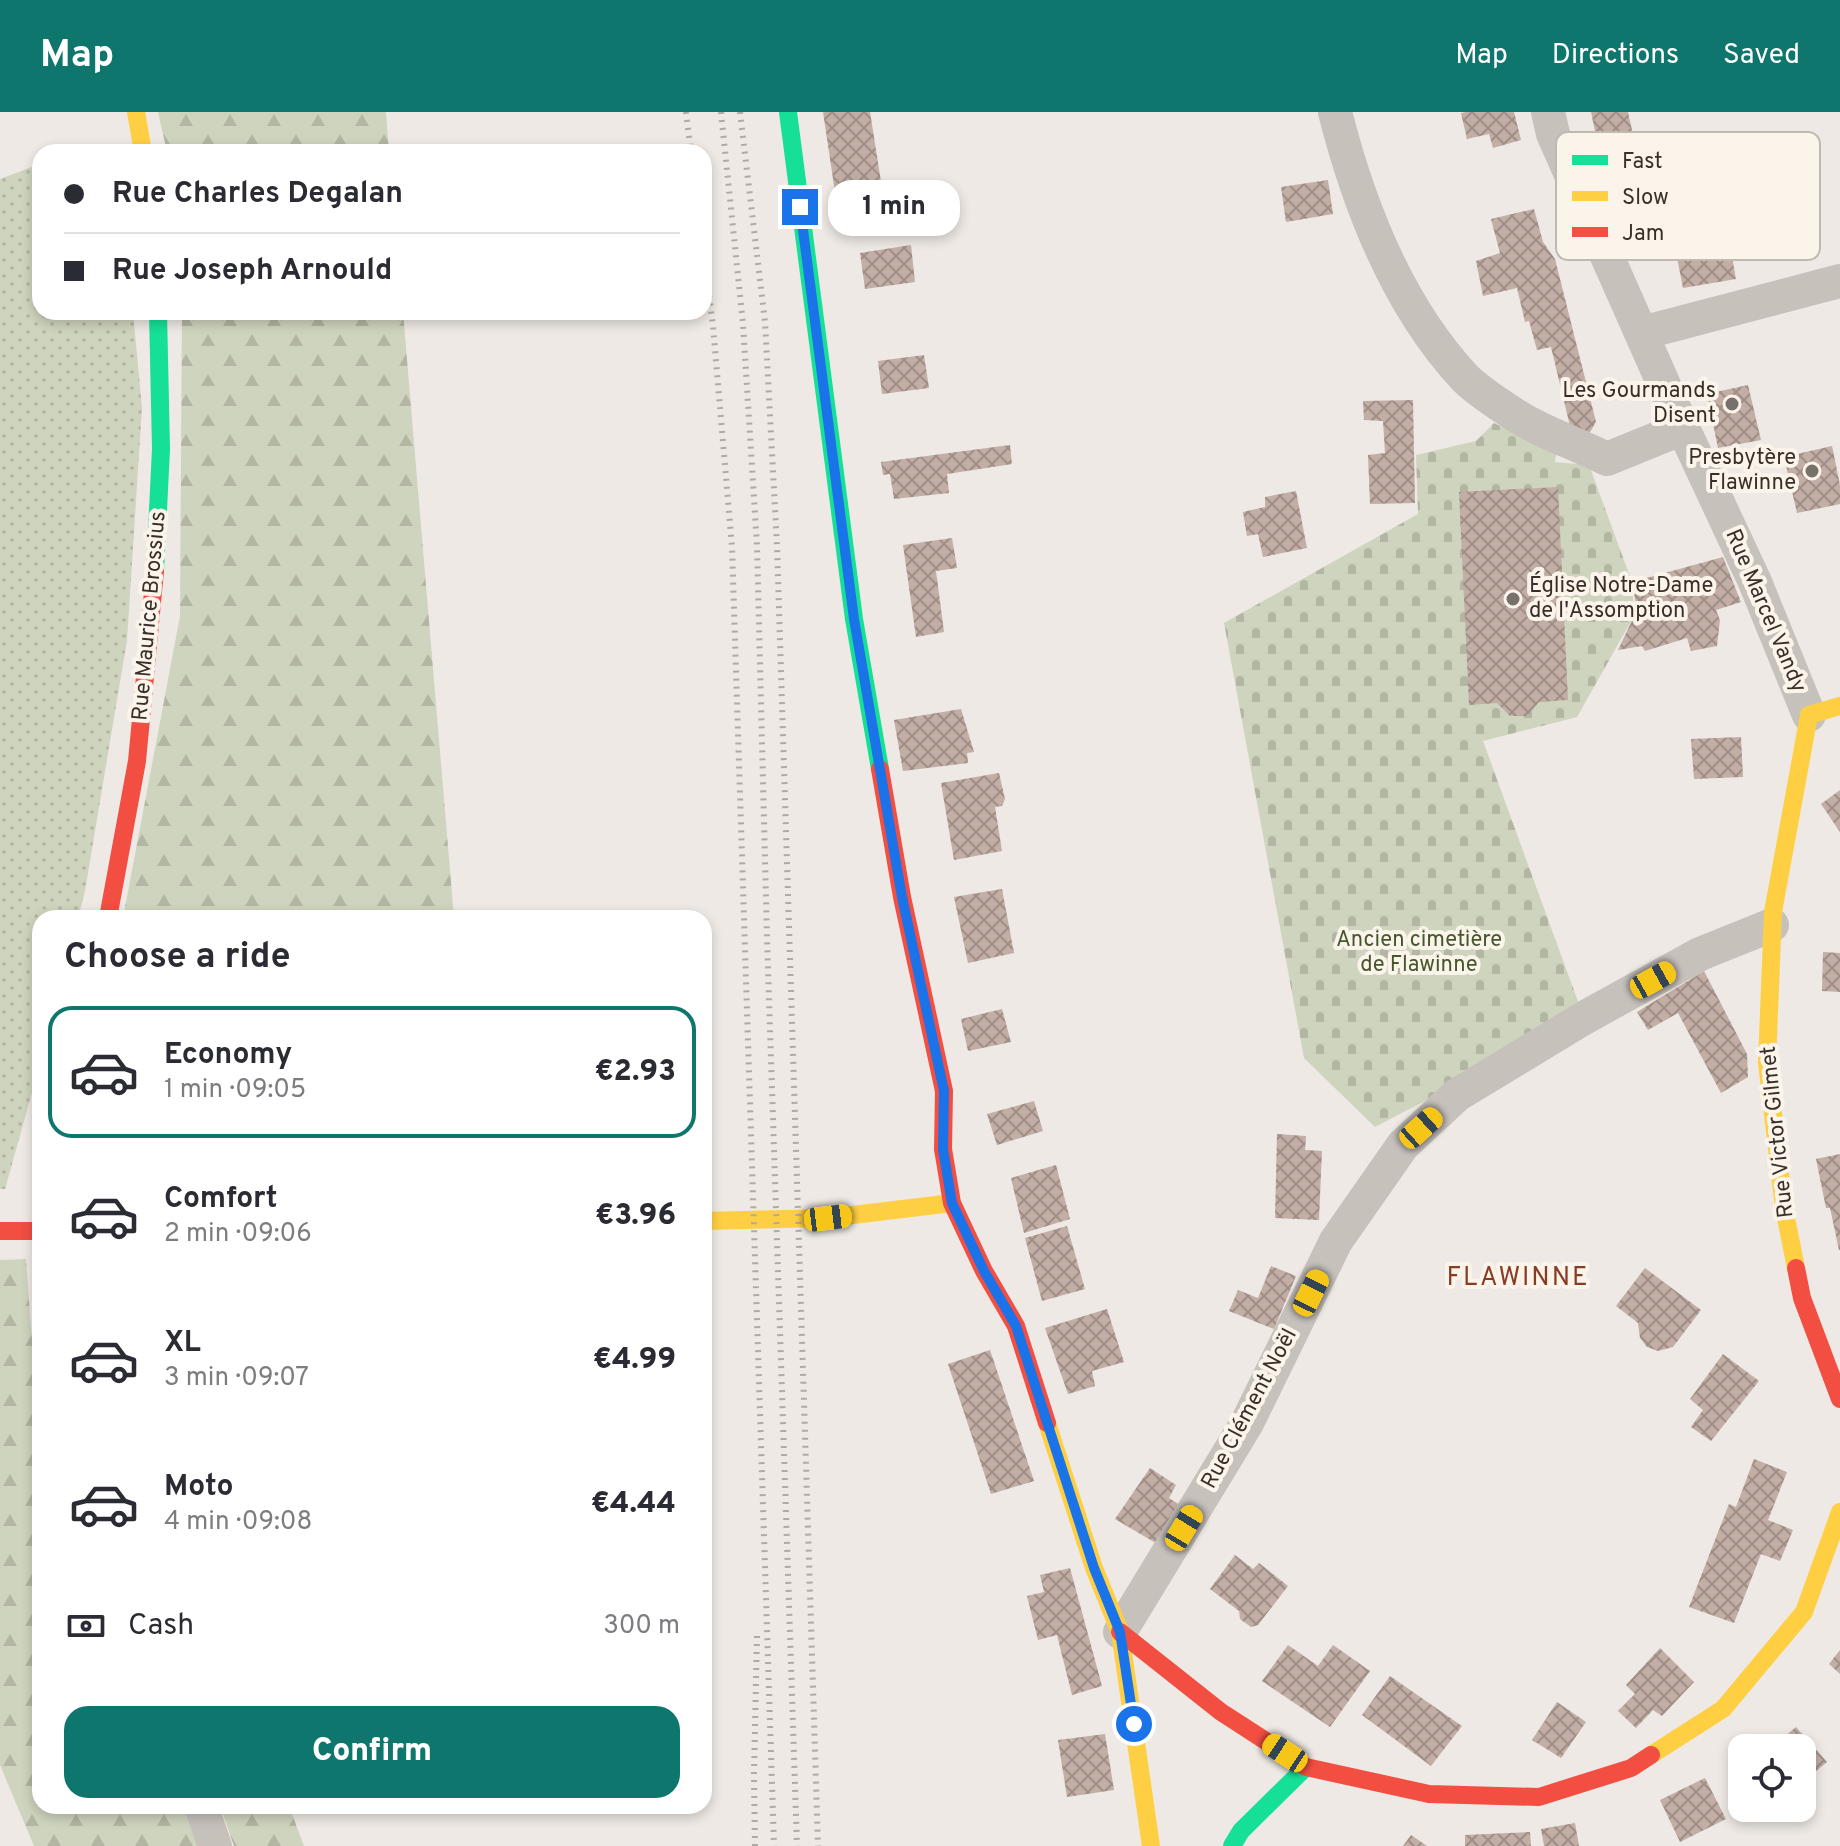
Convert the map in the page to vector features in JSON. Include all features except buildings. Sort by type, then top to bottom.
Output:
[{"type":"street","points":[[136,112],[142,144]]},
{"type":"street","points":[[788,112],[854,619],[902,897],[944,1091],[943,1149],[952,1203],[984,1271],[1016,1326],[1094,1568],[1120,1632],[1151,1846]]},
{"type":"street","points":[[1335,112],[1371,224],[1407,303],[1466,379],[1511,413],[1607,459],[1683,428]]},
{"type":"street","name":"Rue Marcel Vandy","points":[[1548,112],[1556,141]]},
{"type":"street","name":"Rue Marcel Vandy","points":[[1609,260],[1755,582],[1825,710]]},
{"type":"street","points":[[1642,333],[1840,281]]},
{"type":"street","name":"Rue Maurice Brossius","points":[[110,910],[124,848],[145,695],[160,493],[158,320]]},
{"type":"street","name":"Rue Victor Gilmet","points":[[1825,710],[1772,925],[1767,1063],[1784,1208],[1802,1298],[1840,1399]]},
{"type":"street","name":"Rue Clément Noël","points":[[1120,1632],[1247,1423],[1336,1241],[1403,1145],[1457,1095],[1584,1018],[1700,954],[1772,925]]},
{"type":"street","points":[[712,1221],[828,1218],[952,1203]]},
{"type":"street","points":[[0,1231],[32,1231]]},
{"type":"street","points":[[1804,1612],[1840,1512]]},
{"type":"street","points":[[1120,1632],[1221,1712],[1306,1767],[1429,1794],[1539,1797],[1631,1768],[1723,1709],[1804,1612],[1840,1585]]},
{"type":"street","points":[[1232,1846],[1241,1831],[1306,1767]]},
{"type":"street","points":[[204,1814],[215,1846]]},
{"type":"green space","points":[[158,112],[386,112],[388,144],[165,144]]},
{"type":"green space","points":[[32,167],[32,320],[134,320],[142,408],[127,640],[85,891],[80,910],[32,910],[32,1093],[5,1189],[0,1189],[0,179]]},
{"type":"green space","points":[[182,320],[404,320],[453,910],[125,910],[180,616]]},
{"type":"green space","name":"Ancien cimetière de Flawinne","points":[[1494,423],[1556,454],[1555,462],[1589,465],[1632,582],[1634,616],[1577,717],[1483,741],[1584,1018],[1375,1127],[1304,1058],[1224,623],[1418,514],[1416,455],[1476,441]]},
{"type":"green space","points":[[26,1259],[32,1340],[32,1814],[204,1814],[215,1846],[34,1846],[0,1765],[0,1260]]},
{"type":"green space","points":[[223,1814],[292,1814],[304,1846],[234,1846]]},
{"type":"railway","points":[[686,112],[690,144]]},
{"type":"railway","points":[[721,112],[743,324],[757,546],[797,1846]]},
{"type":"railway","points":[[740,112],[765,322],[777,546],[818,1846]]},
{"type":"railway","points":[[712,318],[732,547],[774,1846]]},
{"type":"railway","points":[[755,1846],[757,1634]]},
{"type":"traffic: fast","points":[[788,112],[854,619],[880,769]]},
{"type":"traffic: fast","points":[[155,571],[161,449],[158,320]]},
{"type":"traffic: fast","points":[[1232,1846],[1241,1831],[1306,1767]]},
{"type":"traffic: slow","points":[[136,112],[142,144]]},
{"type":"traffic: slow","points":[[1796,1268],[1784,1208],[1767,1063],[1773,912],[1809,715],[1840,706]]},
{"type":"traffic: slow","points":[[712,1221],[828,1218],[952,1203]]},
{"type":"traffic: slow","points":[[1047,1423],[1094,1568],[1120,1632],[1151,1846]]},
{"type":"traffic: slow","points":[[1651,1755],[1723,1709],[1804,1612],[1840,1512]]},
{"type":"traffic: jam","points":[[109,910],[137,761],[155,571]]},
{"type":"traffic: jam","points":[[880,769],[902,897],[944,1091],[943,1149],[952,1203],[984,1271],[1016,1326],[1047,1423]]},
{"type":"traffic: jam","points":[[0,1231],[32,1231]]},
{"type":"traffic: jam","points":[[1796,1268],[1802,1298],[1840,1399]]},
{"type":"traffic: jam","points":[[1120,1632],[1221,1712],[1306,1767],[1429,1794],[1539,1797],[1631,1768],[1651,1755]]},
{"type":"place","name":"Les Gourmands Disent","points":[[1732,404]]},
{"type":"place","name":"Presbytère Flawinne","points":[[1812,471]]},
{"type":"place","name":"Église Notre-Dame de l'Assomption","points":[[1513,599]]},
{"type":"district","name":"FLAWINNE","points":[[1518,1278]]},
{"type":"route","points":[[800,207],[854,619],[902,897],[944,1091],[943,1149],[952,1203],[984,1271],[1016,1326],[1094,1568],[1120,1632],[1134,1724]]}]
